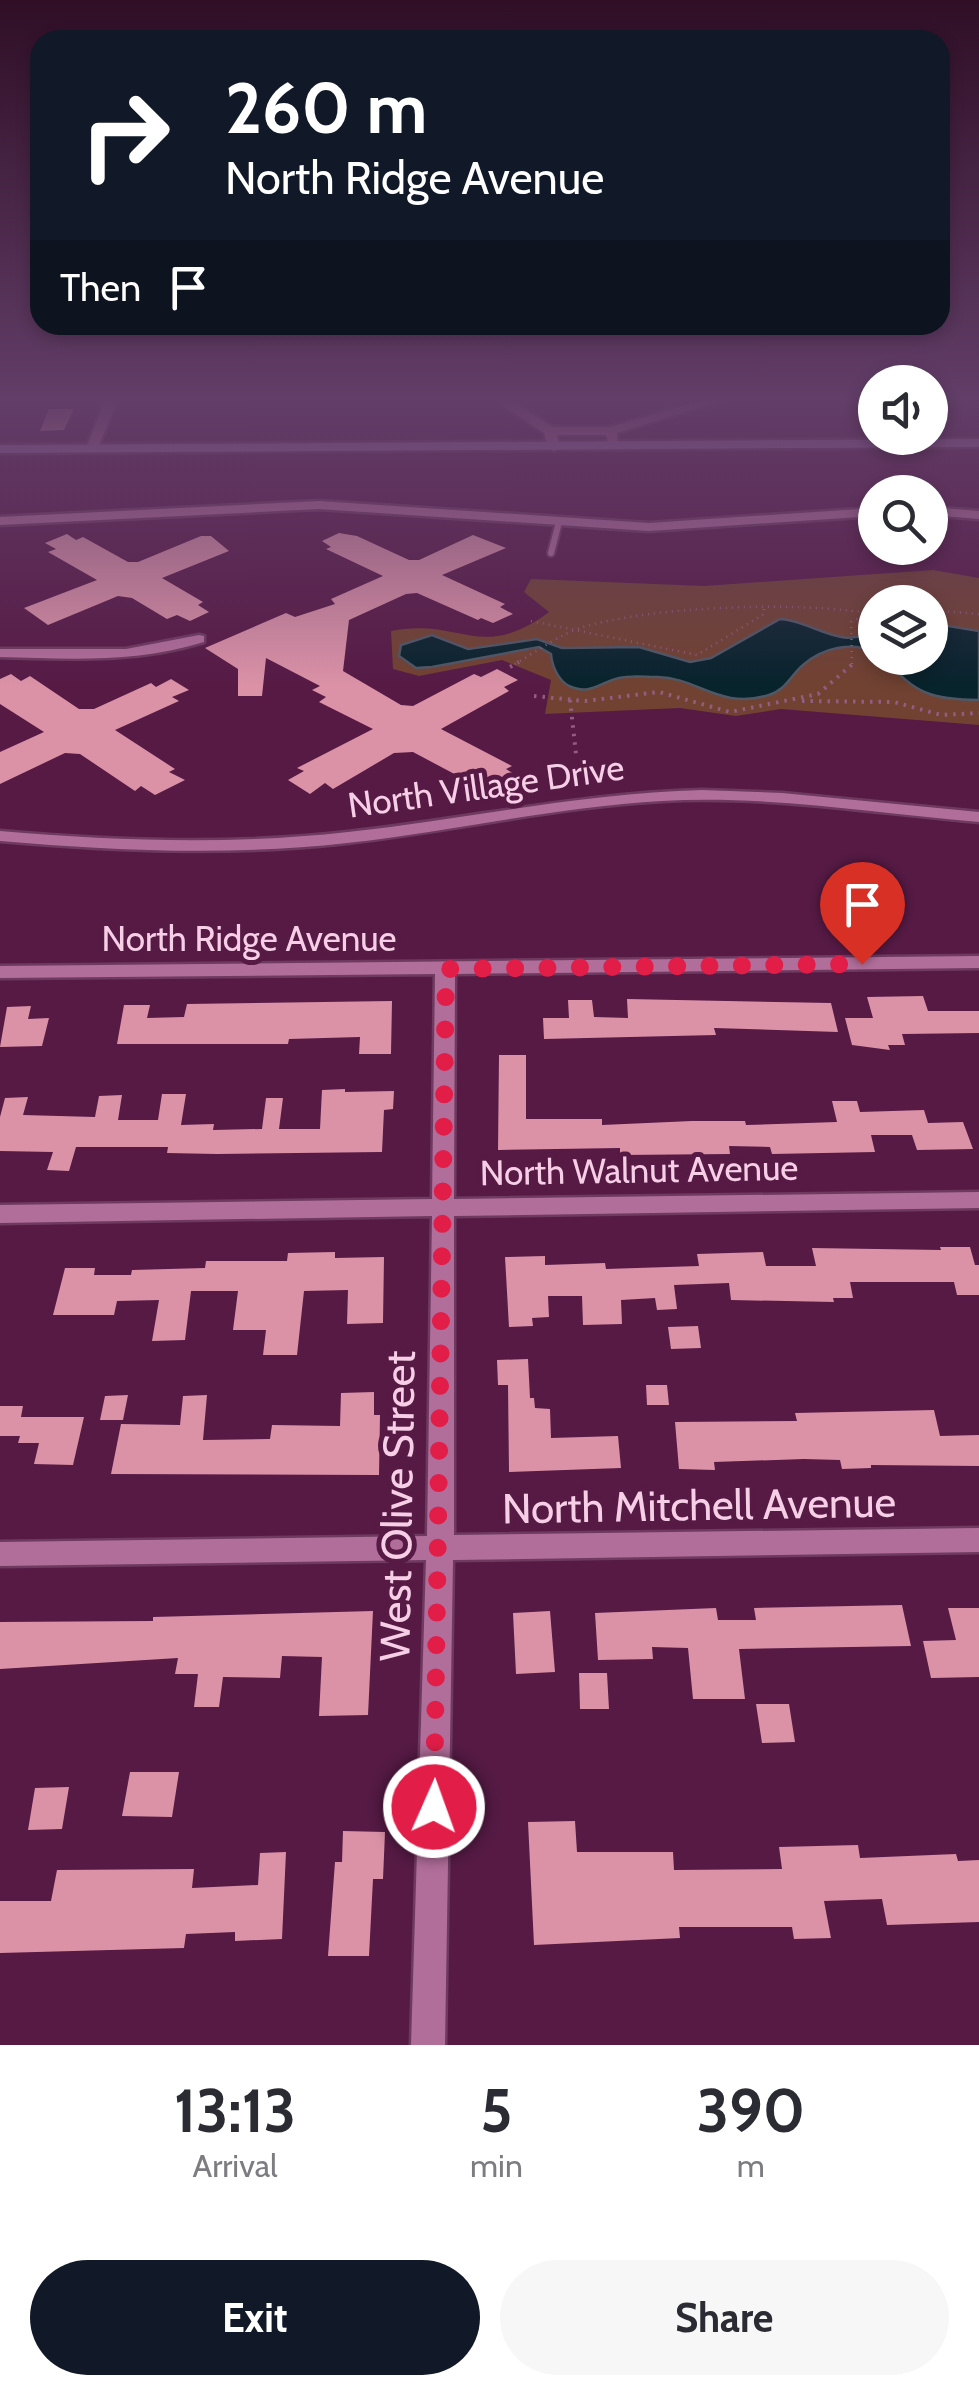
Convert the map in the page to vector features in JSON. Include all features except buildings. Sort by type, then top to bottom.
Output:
[{"type":"street","points":[[0,521],[206,508],[319,506],[681,527],[858,513]]},
{"type":"street","points":[[948,512],[979,514]]},
{"type":"street","points":[[0,653],[133,654],[169,650],[200,639]]},
{"type":"street","name":"North Village Drive","points":[[0,836],[155,845],[303,842],[573,806],[718,794],[824,799],[979,818]]},
{"type":"street","name":"North Ridge Avenue","points":[[0,972],[979,962]]},
{"type":"street","name":"West Olive Street","points":[[428,2045],[440,1550],[446,969]]},
{"type":"street","name":"North Walnut Avenue","points":[[0,1214],[979,1200]]},
{"type":"street","name":"North Mitchell Avenue","points":[[0,1554],[979,1540]]},
{"type":"lane","points":[[551,553],[559,522]]},
{"type":"path","points":[[510,667],[579,628],[637,616],[808,605],[858,611]]},
{"type":"path","points":[[531,621],[697,655],[754,622],[764,614],[764,609]]},
{"type":"path","points":[[948,611],[979,614]]},
{"type":"path","points":[[797,701],[834,683],[855,662],[849,634],[851,622],[858,617]]},
{"type":"path","points":[[534,696],[570,700],[659,692],[730,712],[797,701],[894,702],[941,715],[979,713]]},
{"type":"path","points":[[570,700],[570,734],[576,754]]},
{"type":"shaded area","points":[[933,570],[979,578],[979,725],[781,709],[736,716],[680,708],[545,714],[551,680],[502,660],[419,676],[393,669],[391,631],[415,628],[487,637],[505,635],[549,612],[524,592],[531,579],[704,586]]},
{"type":"water","points":[[780,619],[841,637],[858,637],[858,647],[828,651],[811,659],[780,690],[752,699],[723,696],[658,677],[623,677],[589,689],[577,689],[562,680],[551,654],[539,647],[432,667],[416,668],[399,656],[401,645],[432,635],[468,649],[537,639],[562,648],[639,647],[690,662],[711,658]]},
{"type":"water","points":[[948,626],[979,631],[979,700],[937,696],[900,675],[948,675]]},
{"type":"route","points":[[434,1807],[446,969],[862,964]]}]
